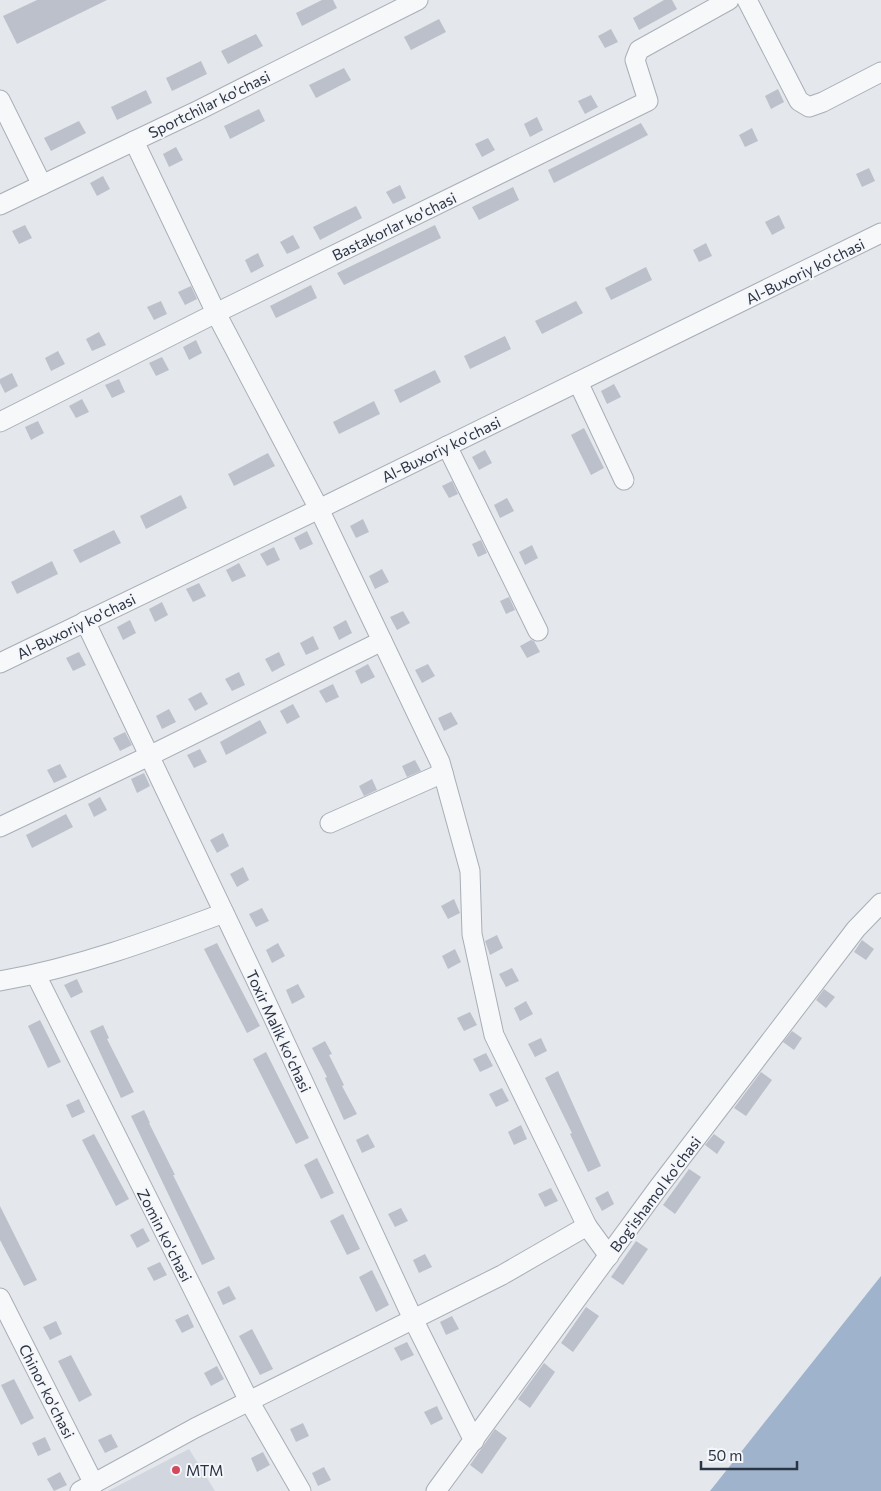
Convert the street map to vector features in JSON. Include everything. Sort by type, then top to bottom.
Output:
[{"type":"street","name":"Sportchilar ko'chasi","points":[[0,205],[134,141],[418,0]]},
{"type":"street","name":"Bastakorlar ko'chasi","points":[[0,422],[216,312],[648,101],[636,60],[639,50],[729,0]]},
{"type":"street","points":[[747,0],[799,101],[809,107],[823,102],[881,72]]},
{"type":"street","points":[[0,100],[42,185]]},
{"type":"street","points":[[134,141],[216,312],[319,509],[440,762],[470,871],[472,934],[494,1035],[587,1226],[608,1256]]},
{"type":"street","name":"Al-Buxoriy ko'chasi","points":[[0,663],[319,509],[881,233]]},
{"type":"street","points":[[578,382],[624,480]]},
{"type":"street","points":[[447,446],[538,631]]},
{"type":"street","name":"Toxir Malik ko'chasi","points":[[85,621],[224,913],[413,1319],[474,1440]]},
{"type":"street","points":[[0,827],[382,641]]},
{"type":"street","points":[[330,822],[443,773]]},
{"type":"street","name":"Bog'ishamol ko'chasi","points":[[436,1491],[664,1180],[850,937],[881,902]]},
{"type":"street","points":[[0,981],[36,975],[125,950],[224,913]]},
{"type":"street","name":"Zomin ko'chasi","points":[[36,975],[249,1401],[301,1491]]},
{"type":"street","points":[[87,1487],[195,1428],[502,1274],[587,1226]]},
{"type":"street","name":"Chinor ko'chasi","points":[[0,1298],[87,1487]]},
{"type":"shaded area","name":"MTM","points":[[189,1449],[215,1491],[108,1491]]},
{"type":"water","points":[[881,1276],[881,1491],[710,1491]]},
{"type":"building","points":[[37,0],[107,0],[17,44],[3,16]]},
{"type":"building","points":[[322,0],[333,0],[337,8],[302,26],[296,13]]},
{"type":"building","points":[[664,0],[672,0],[677,9],[639,30],[633,18]]},
{"type":"building","points":[[439,19],[446,32],[411,50],[404,37]]},
{"type":"building","points":[[611,29],[618,42],[605,48],[598,36]]},
{"type":"building","points":[[256,34],[263,46],[228,64],[221,51]]},
{"type":"building","points":[[201,61],[207,74],[172,91],[166,78]]},
{"type":"building","points":[[344,68],[351,80],[316,98],[309,85]]},
{"type":"building","points":[[778,89],[784,102],[771,109],[765,96]]},
{"type":"building","points":[[146,90],[152,103],[117,120],[111,107]]},
{"type":"building","points":[[591,95],[598,107],[585,114],[578,101]]},
{"type":"building","points":[[259,109],[265,121],[230,139],[224,126]]},
{"type":"building","points":[[537,117],[543,130],[530,137],[524,124]]},
{"type":"building","points":[[79,121],[86,133],[51,151],[44,138]]},
{"type":"building","points":[[641,123],[648,135],[554,183],[548,170]]},
{"type":"building","points":[[752,128],[758,141],[745,147],[739,135]]},
{"type":"building","points":[[488,138],[495,150],[482,157],[475,144]]},
{"type":"building","points":[[176,147],[183,160],[169,167],[163,154]]},
{"type":"building","points":[[869,168],[875,181],[862,187],[856,174]]},
{"type":"building","points":[[103,176],[110,189],[97,196],[90,183]]},
{"type":"building","points":[[400,185],[406,198],[393,204],[386,192]]},
{"type":"building","points":[[513,187],[519,200],[479,220],[472,207]]},
{"type":"building","points":[[356,206],[362,218],[320,240],[313,227]]},
{"type":"building","points":[[779,215],[785,228],[772,235],[765,222]]},
{"type":"building","points":[[25,225],[32,238],[19,244],[12,231]]},
{"type":"building","points":[[435,225],[441,238],[344,285],[337,273]]},
{"type":"building","points":[[293,235],[300,248],[287,254],[280,242]]},
{"type":"building","points":[[706,243],[712,256],[699,262],[693,250]]},
{"type":"building","points":[[258,253],[264,266],[251,273],[245,260]]},
{"type":"building","points":[[646,267],[652,280],[611,300],[605,288]]},
{"type":"building","points":[[311,285],[317,298],[276,318],[270,306]]},
{"type":"building","points":[[191,286],[197,299],[185,305],[178,292]]},
{"type":"building","points":[[161,301],[167,314],[154,320],[147,307]]},
{"type":"building","points":[[576,301],[583,313],[542,334],[535,321]]},
{"type":"building","points":[[99,332],[106,345],[92,351],[86,339]]},
{"type":"building","points":[[505,336],[511,349],[470,369],[464,356]]},
{"type":"building","points":[[196,340],[202,353],[189,360],[183,347]]},
{"type":"building","points":[[58,351],[65,364],[51,371],[45,358]]},
{"type":"building","points":[[162,357],[169,370],[156,376],[149,363]]},
{"type":"building","points":[[435,370],[441,382],[400,403],[394,390]]},
{"type":"building","points":[[12,373],[18,386],[5,393],[0,379]]},
{"type":"building","points":[[119,379],[125,392],[112,398],[105,385]]},
{"type":"building","points":[[614,384],[621,397],[607,404],[601,391]]},
{"type":"building","points":[[82,399],[89,412],[76,418],[69,406]]},
{"type":"building","points":[[374,401],[380,414],[339,434],[333,422]]},
{"type":"building","points":[[38,421],[44,433],[31,440],[25,427]]},
{"type":"building","points":[[584,428],[604,468],[591,475],[571,435]]},
{"type":"building","points":[[485,450],[492,463],[479,470],[472,457]]},
{"type":"building","points":[[268,453],[275,466],[234,486],[228,474]]},
{"type":"building","points":[[452,481],[458,494],[449,498],[442,486]]},
{"type":"building","points":[[181,495],[187,508],[146,529],[140,516]]},
{"type":"building","points":[[507,498],[514,511],[500,518],[494,505]]},
{"type":"building","points":[[363,519],[369,532],[356,538],[350,526]]},
{"type":"building","points":[[114,530],[121,543],[80,563],[73,550]]},
{"type":"building","points":[[307,531],[313,544],[300,550],[294,538]]},
{"type":"building","points":[[481,540],[487,553],[478,557],[472,544]]},
{"type":"building","points":[[532,545],[538,558],[525,565],[519,552]]},
{"type":"building","points":[[274,547],[280,560],[267,566],[260,554]]},
{"type":"building","points":[[52,561],[58,574],[17,594],[11,582]]},
{"type":"building","points":[[239,563],[246,576],[232,582],[226,570]]},
{"type":"building","points":[[382,569],[389,582],[375,589],[369,576]]},
{"type":"building","points":[[199,583],[206,596],[193,602],[186,589]]},
{"type":"building","points":[[509,597],[515,610],[506,614],[500,601]]},
{"type":"building","points":[[162,602],[168,615],[155,622],[149,609]]},
{"type":"building","points":[[403,611],[410,623],[397,630],[390,617]]},
{"type":"building","points":[[130,620],[136,633],[123,640],[117,627]]},
{"type":"building","points":[[346,620],[352,633],[339,640],[333,627]]},
{"type":"building","points":[[313,636],[319,649],[306,655],[300,643]]},
{"type":"building","points":[[531,640],[534,641],[540,652],[527,658],[520,646]]},
{"type":"building","points":[[79,652],[86,665],[73,671],[66,658]]},
{"type":"building","points":[[279,652],[285,665],[272,672],[265,659]]},
{"type":"building","points":[[368,664],[375,677],[361,684],[355,671]]},
{"type":"building","points":[[428,664],[435,676],[422,683],[415,670]]},
{"type":"building","points":[[239,672],[245,685],[232,691],[225,679]]},
{"type":"building","points":[[333,684],[339,697],[326,703],[319,691]]},
{"type":"building","points":[[201,692],[208,704],[195,711],[188,699]]},
{"type":"building","points":[[293,704],[300,717],[287,724],[280,711]]},
{"type":"building","points":[[169,709],[176,722],[162,729],[156,716]]},
{"type":"building","points":[[451,712],[458,724],[444,731],[438,718]]},
{"type":"building","points":[[260,720],[267,733],[226,755],[220,742]]},
{"type":"building","points":[[125,732],[132,745],[120,751],[113,738]]},
{"type":"building","points":[[200,749],[207,762],[194,768],[187,755]]},
{"type":"building","points":[[415,760],[421,771],[407,777],[402,766]]},
{"type":"building","points":[[60,764],[67,777],[54,783],[47,770]]},
{"type":"building","points":[[144,773],[150,786],[137,793],[131,779]]},
{"type":"building","points":[[372,779],[377,790],[364,796],[359,786]]},
{"type":"building","points":[[100,797],[107,810],[94,817],[88,804]]},
{"type":"building","points":[[66,814],[73,827],[32,848],[26,835]]},
{"type":"building","points":[[223,833],[229,846],[217,853],[210,840]]},
{"type":"building","points":[[243,867],[249,880],[237,887],[230,874]]},
{"type":"building","points":[[454,899],[460,913],[448,919],[441,906]]},
{"type":"building","points":[[262,908],[269,921],[256,927],[249,914]]},
{"type":"building","points":[[497,935],[503,948],[490,955],[485,941]]},
{"type":"building","points":[[862,940],[874,949],[866,960],[854,952]]},
{"type":"building","points":[[217,943],[260,1026],[247,1033],[204,949]]},
{"type":"building","points":[[278,943],[285,956],[272,963],[266,950]]},
{"type":"building","points":[[455,949],[461,962],[448,969],[442,956]]},
{"type":"building","points":[[512,968],[519,981],[506,987],[499,974]]},
{"type":"building","points":[[77,979],[83,992],[71,998],[64,985]]},
{"type":"building","points":[[298,984],[305,997],[292,1004],[286,990]]},
{"type":"building","points":[[824,989],[835,997],[826,1008],[816,1000]]},
{"type":"building","points":[[526,1001],[533,1014],[520,1021],[514,1008]]},
{"type":"building","points":[[470,1012],[477,1025],[464,1031],[457,1018]]},
{"type":"building","points":[[40,1020],[61,1062],[48,1068],[28,1026]]},
{"type":"building","points":[[103,1025],[109,1038],[107,1039],[134,1092],[121,1098],[90,1031]]},
{"type":"building","points":[[792,1031],[802,1038],[794,1050],[783,1042]]},
{"type":"building","points":[[541,1038],[547,1051],[535,1057],[528,1044]]},
{"type":"building","points":[[325,1041],[332,1054],[329,1055],[344,1085],[342,1086],[357,1114],[344,1120],[325,1078],[327,1077],[312,1048]]},
{"type":"building","points":[[266,1052],[309,1138],[296,1144],[253,1059]]},
{"type":"building","points":[[486,1053],[493,1066],[480,1072],[473,1059]]},
{"type":"building","points":[[558,1071],[601,1166],[588,1172],[570,1134],[572,1133],[545,1078]]},
{"type":"building","points":[[761,1072],[772,1080],[746,1116],[734,1108]]},
{"type":"building","points":[[502,1088],[509,1101],[496,1107],[489,1094]]},
{"type":"building","points":[[79,1099],[85,1112],[72,1118],[66,1105]]},
{"type":"building","points":[[144,1110],[175,1175],[173,1175],[215,1259],[202,1265],[131,1116]]},
{"type":"building","points":[[521,1125],[527,1139],[514,1145],[508,1132]]},
{"type":"building","points":[[94,1134],[129,1199],[116,1206],[82,1140]]},
{"type":"building","points":[[368,1134],[375,1147],[362,1153],[356,1140]]},
{"type":"building","points":[[714,1134],[725,1142],[717,1154],[705,1145]]},
{"type":"building","points":[[317,1158],[334,1193],[321,1199],[304,1165]]},
{"type":"building","points":[[689,1169],[701,1177],[675,1214],[663,1205]]},
{"type":"building","points":[[551,1188],[558,1201],[545,1207],[538,1194]]},
{"type":"building","points":[[608,1191],[614,1204],[602,1211],[595,1198]]},
{"type":"building","points":[[0,1206],[37,1280],[24,1286],[0,1240]]},
{"type":"building","points":[[401,1208],[408,1221],[395,1227],[388,1214]]},
{"type":"building","points":[[343,1214],[360,1249],[347,1255],[330,1221]]},
{"type":"building","points":[[143,1228],[150,1241],[137,1248],[130,1235]]},
{"type":"building","points":[[636,1241],[648,1249],[623,1285],[611,1277]]},
{"type":"building","points":[[425,1254],[432,1267],[419,1273],[413,1260]]},
{"type":"building","points":[[160,1262],[167,1275],[154,1281],[147,1268]]},
{"type":"building","points":[[372,1270],[389,1305],[376,1312],[359,1277]]},
{"type":"building","points":[[229,1286],[236,1299],[223,1305],[217,1292]]},
{"type":"building","points":[[586,1307],[599,1316],[573,1352],[561,1343]]},
{"type":"building","points":[[188,1314],[194,1327],[182,1333],[175,1320]]},
{"type":"building","points":[[452,1316],[459,1329],[446,1335],[440,1322]]},
{"type":"building","points":[[56,1321],[62,1334],[50,1340],[43,1327]]},
{"type":"building","points":[[252,1329],[273,1369],[260,1375],[239,1336]]},
{"type":"building","points":[[407,1342],[414,1355],[401,1361],[394,1348]]},
{"type":"building","points":[[71,1355],[92,1395],[79,1402],[58,1361]]},
{"type":"building","points":[[544,1363],[555,1372],[530,1408],[518,1399]]},
{"type":"building","points":[[217,1366],[224,1379],[211,1386],[204,1373]]},
{"type":"building","points":[[14,1379],[34,1418],[21,1425],[1,1385]]},
{"type":"building","points":[[437,1406],[443,1419],[431,1425],[424,1412]]},
{"type":"building","points":[[303,1423],[309,1436],[296,1442],[290,1429]]},
{"type":"building","points":[[495,1429],[507,1438],[482,1474],[470,1465]]},
{"type":"building","points":[[111,1434],[118,1447],[105,1453],[98,1440]]},
{"type":"building","points":[[45,1437],[51,1450],[38,1456],[32,1443]]},
{"type":"building","points":[[263,1452],[270,1465],[257,1472],[251,1458]]},
{"type":"building","points":[[324,1467],[331,1480],[318,1486],[312,1473]]},
{"type":"building","points":[[60,1472],[67,1485],[54,1491],[47,1479]]},
{"type":"place","name":"MTM","points":[[176,1470]]}]
